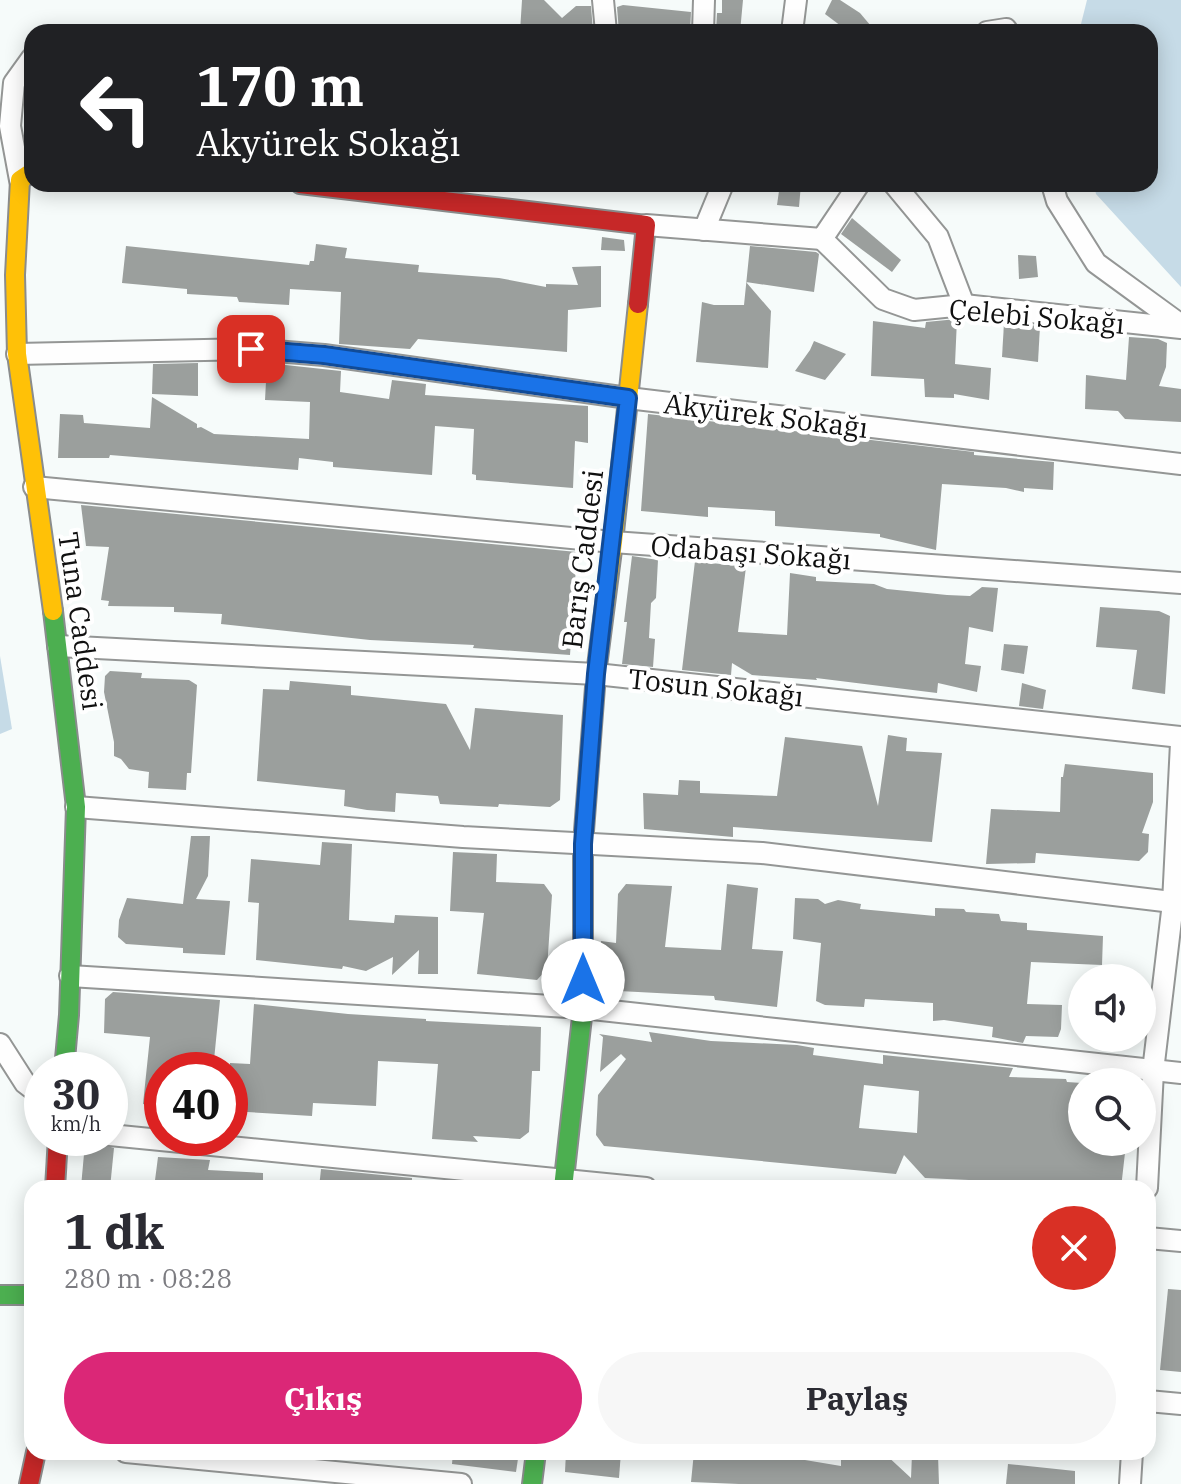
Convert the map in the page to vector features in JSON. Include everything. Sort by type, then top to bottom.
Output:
[{"type":"street","points":[[603,0],[605,24]]},
{"type":"street","points":[[703,24],[704,0]]},
{"type":"street","points":[[793,24],[796,0]]},
{"type":"street","points":[[24,69],[14,83],[10,126],[24,170]]},
{"type":"street","name":"Tuna Caddesi","points":[[24,192],[15,275],[17,354],[58,646],[76,807],[65,1052]]},
{"type":"street","points":[[374,192],[646,225],[822,239],[854,192]]},
{"type":"street","points":[[704,230],[720,192]]},
{"type":"street","points":[[901,192],[938,237],[964,305]]},
{"type":"street","name":"Çelebi Sokağı","points":[[1054,192],[1096,263],[1181,327]]},
{"type":"street","name":"Barış Caddesi","points":[[563,1180],[583,1008],[583,844],[596,674],[646,225]]},
{"type":"street","name":"Çelebi Sokağı","points":[[822,239],[883,299],[914,310],[964,305],[1181,327]]},
{"type":"street","name":"Akyürek Sokağı","points":[[17,354],[251,349],[324,355],[628,398],[1181,464]]},
{"type":"street","name":"Odabaşı Sokağı","points":[[34,487],[613,542],[1181,583]]},
{"type":"street","name":"Tosun Sokağı","points":[[58,646],[596,674],[1181,737]]},
{"type":"street","points":[[1153,1068],[1177,903],[1181,743]]},
{"type":"street","points":[[76,807],[463,837],[762,853],[1177,903]]},
{"type":"street","points":[[70,976],[583,1008],[1126,1068]]},
{"type":"street","points":[[0,1044],[24,1081]]},
{"type":"street","points":[[1156,1071],[1181,1073]]},
{"type":"street","points":[[128,1137],[526,1180]]},
{"type":"street","points":[[55,1180],[57,1156]]},
{"type":"street","points":[[1147,1180],[1149,1156]]},
{"type":"street","points":[[1156,1239],[1181,1241]]},
{"type":"street","points":[[0,1295],[24,1295]]},
{"type":"street","points":[[1156,1402],[1181,1404]]},
{"type":"street","points":[[29,1484],[34,1460]]},
{"type":"street","points":[[210,1460],[461,1484]]},
{"type":"street","points":[[532,1484],[535,1460]]},
{"type":"street","points":[[1130,1484],[1132,1460]]},
{"type":"shaded area","points":[[1087,0],[1181,0],[1181,287],[1096,192],[1158,192],[1158,24],[1081,24]]},
{"type":"shaded area","points":[[0,656],[12,729],[0,734]]},
{"type":"building","points":[[522,0],[544,0],[562,18],[576,6],[591,6],[592,24],[520,24]]},
{"type":"building","points":[[722,0],[743,0],[741,24],[716,24],[717,13],[722,13]]},
{"type":"building","points":[[832,0],[840,0],[860,13],[869,24],[838,24],[825,14]]},
{"type":"building","points":[[617,7],[691,12],[690,24],[618,24]]},
{"type":"building","points":[[779,192],[800,192],[799,207],[777,205]]},
{"type":"building","points":[[852,218],[901,260],[892,272],[841,234]]},
{"type":"building","points":[[602,237],[624,240],[625,251],[601,250]]},
{"type":"building","points":[[316,244],[347,248],[345,258],[419,265],[418,272],[499,278],[546,287],[546,284],[578,285],[572,267],[601,266],[601,307],[568,310],[567,352],[418,339],[410,349],[339,344],[341,292],[290,289],[289,305],[239,302],[237,297],[187,294],[187,289],[122,283],[126,246],[309,265],[310,261],[314,261]]},
{"type":"building","points":[[750,246],[819,254],[814,292],[746,282]]},
{"type":"building","points":[[1018,255],[1036,256],[1038,277],[1019,279]]},
{"type":"building","points":[[746,282],[771,311],[768,368],[696,362],[702,302],[744,305]]},
{"type":"building","points":[[957,319],[955,364],[991,368],[989,400],[954,394],[954,398],[925,397],[924,379],[871,376],[873,321],[925,328],[926,322]]},
{"type":"building","points":[[1004,323],[1040,326],[1038,362],[1002,357]]},
{"type":"building","points":[[1129,337],[1158,339],[1167,343],[1166,367],[1159,386],[1181,389],[1181,422],[1125,419],[1118,411],[1085,409],[1086,375],[1126,380]]},
{"type":"building","points":[[814,341],[846,354],[825,380],[795,371]]},
{"type":"building","points":[[198,363],[198,396],[152,394],[153,364]]},
{"type":"building","points":[[267,363],[341,371],[340,392],[389,399],[392,380],[426,384],[425,395],[588,406],[588,443],[575,441],[573,488],[476,480],[476,475],[472,474],[474,429],[435,426],[432,475],[333,467],[333,462],[299,458],[298,470],[110,455],[109,458],[58,458],[60,414],[83,415],[84,423],[150,428],[152,397],[197,424],[197,428],[214,434],[309,439],[310,402],[265,400]]},
{"type":"building","points":[[648,414],[974,452],[974,455],[1054,462],[1053,490],[1024,488],[1024,492],[942,484],[936,550],[880,537],[880,534],[775,526],[775,511],[708,507],[708,517],[641,511]]},
{"type":"building","points":[[81,505],[577,552],[570,655],[473,648],[474,645],[370,640],[221,624],[222,614],[174,612],[174,607],[108,606],[109,601],[101,600],[109,547],[86,546]]},
{"type":"building","points":[[632,556],[658,560],[649,638],[655,639],[653,667],[622,664]]},
{"type":"building","points":[[695,561],[746,567],[738,632],[787,635],[790,573],[816,577],[816,581],[874,584],[887,589],[947,595],[970,596],[982,587],[998,588],[993,632],[969,627],[965,664],[981,666],[977,692],[938,683],[937,693],[816,678],[752,675],[732,663],[731,675],[682,670]]},
{"type":"building","points":[[1100,607],[1159,611],[1170,616],[1165,694],[1132,689],[1137,650],[1096,647]]},
{"type":"building","points":[[1004,644],[1028,646],[1024,674],[1001,670]]},
{"type":"building","points":[[110,671],[142,673],[141,678],[189,680],[197,685],[191,773],[187,773],[186,790],[148,788],[149,772],[129,769],[114,756],[104,692],[105,676]]},
{"type":"building","points":[[290,681],[351,686],[351,695],[446,704],[470,750],[475,708],[563,715],[560,800],[550,807],[499,804],[498,807],[440,804],[438,796],[396,793],[395,812],[344,806],[345,790],[257,781],[263,689],[289,690]]},
{"type":"building","points":[[1022,683],[1046,690],[1043,709],[1019,706]]},
{"type":"building","points":[[888,735],[907,738],[906,751],[942,753],[932,842],[733,827],[733,837],[644,829],[643,793],[678,795],[679,780],[700,781],[700,793],[777,796],[785,737],[862,746],[878,806]]},
{"type":"building","points":[[1065,764],[1153,773],[1153,802],[1142,833],[1149,834],[1148,852],[1139,861],[1036,853],[1035,863],[986,864],[991,809],[1060,812],[1061,777]]},
{"type":"building","points":[[191,836],[210,836],[208,876],[196,899],[230,901],[225,955],[183,953],[183,948],[126,944],[118,937],[119,920],[127,898],[183,904]]},
{"type":"building","points":[[322,842],[352,844],[349,920],[394,923],[395,915],[438,917],[438,974],[418,974],[419,950],[392,975],[393,957],[366,971],[343,966],[342,969],[256,960],[259,903],[248,902],[251,859],[320,865]]},
{"type":"building","points":[[453,852],[497,854],[496,882],[544,884],[552,895],[547,969],[537,980],[477,974],[484,913],[450,911]]},
{"type":"building","points":[[626,884],[672,886],[665,947],[721,950],[727,884],[758,888],[752,949],[783,951],[777,1007],[715,1000],[714,996],[600,990],[601,941],[616,943],[618,894]]},
{"type":"building","points":[[795,898],[818,899],[825,904],[838,900],[861,904],[860,909],[935,916],[935,908],[964,909],[966,912],[999,914],[1001,921],[1027,923],[1027,930],[1103,936],[1102,964],[1031,962],[1027,1004],[1062,1005],[1061,1029],[1058,1037],[1026,1036],[1023,1043],[992,1037],[993,1027],[933,1021],[933,1003],[865,999],[864,1007],[825,1005],[816,1001],[821,943],[793,939]]},
{"type":"building","points":[[113,992],[220,1000],[215,1052],[148,1052],[150,1037],[104,1033],[105,999]]},
{"type":"building","points":[[254,1004],[426,1021],[541,1027],[540,1071],[532,1071],[529,1132],[520,1139],[473,1136],[478,1142],[432,1139],[438,1064],[378,1061],[376,1106],[313,1103],[312,1116],[248,1112]]},
{"type":"building","points":[[649,1032],[711,1041],[797,1045],[814,1048],[813,1055],[883,1064],[883,1055],[1013,1068],[1009,1077],[1066,1079],[1068,1156],[1125,1156],[1122,1180],[925,1178],[904,1155],[896,1174],[604,1146],[596,1135],[598,1095],[626,1059],[621,1054],[600,1072],[603,1037],[599,1034],[652,1042]],"holes":[[[864,1085],[919,1091],[917,1133],[859,1128]]]},
{"type":"building","points":[[84,1156],[113,1156],[111,1180],[82,1180]]},
{"type":"building","points":[[158,1157],[210,1160],[208,1170],[263,1173],[263,1180],[155,1180]]},
{"type":"building","points":[[321,1169],[412,1178],[412,1180],[320,1180]]},
{"type":"building","points":[[1168,1289],[1181,1290],[1181,1372],[1160,1370]]},
{"type":"building","points":[[452,1460],[518,1460],[516,1472],[452,1464]]},
{"type":"building","points":[[566,1460],[620,1460],[619,1478],[565,1472]]},
{"type":"building","points":[[693,1460],[805,1460],[841,1466],[841,1460],[892,1460],[911,1478],[912,1460],[938,1460],[939,1484],[691,1482]]},
{"type":"building","points":[[1008,1464],[1075,1471],[1075,1484],[1006,1484]]},
{"type":"traffic: fast","points":[[53,611],[76,807],[66,1052]]},
{"type":"traffic: fast","points":[[564,1180],[583,1008],[583,946]]},
{"type":"traffic: fast","points":[[0,1295],[24,1295]]},
{"type":"traffic: fast","points":[[532,1484],[535,1460]]},
{"type":"traffic: slow","points":[[24,177],[20,180],[15,275],[17,354],[53,611]]},
{"type":"traffic: slow","points":[[583,946],[583,844],[596,674],[638,304]]},
{"type":"traffic: jam","points":[[368,192],[646,225],[638,304]]},
{"type":"traffic: jam","points":[[55,1180],[57,1156]]},
{"type":"traffic: jam","points":[[29,1484],[34,1460]]},
{"type":"route","points":[[251,349],[324,355],[628,398],[596,674],[583,844],[583,980]]}]
